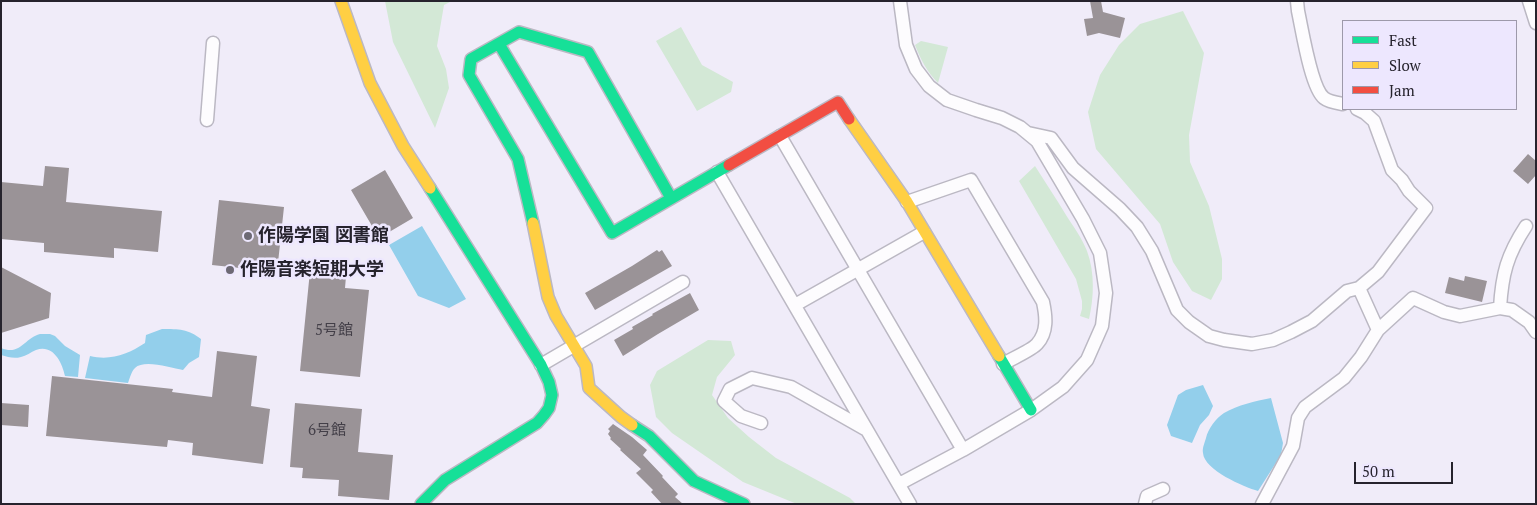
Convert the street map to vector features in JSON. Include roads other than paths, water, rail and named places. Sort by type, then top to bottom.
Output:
[{"type":"street","points":[[341,1],[370,83],[403,146],[541,365],[552,386],[551,405],[546,415],[537,423],[445,480],[421,504]]},
{"type":"street","points":[[899,484],[963,450],[1031,410],[1063,388],[1087,360],[1102,326],[1106,293],[1100,253],[1096,244],[1037,141],[1020,127],[1002,118],[946,100],[929,86],[916,69],[906,45],[900,1]]},
{"type":"street","points":[[1297,1],[1308,59],[1317,90],[1324,98],[1342,104]]},
{"type":"street","points":[[1528,1],[1536,23]]},
{"type":"street","points":[[671,198],[588,52],[518,32],[470,59],[469,75],[518,159],[540,252],[548,297],[556,316],[586,366],[589,388],[621,417],[649,436],[694,482],[744,504]]},
{"type":"street","points":[[207,120],[213,43]]},
{"type":"street","points":[[499,44],[612,233],[838,102],[906,202],[1031,410]]},
{"type":"street","points":[[1026,132],[1052,138],[1073,168],[1120,209],[1137,227],[1152,251],[1178,310],[1189,322],[1209,336],[1252,344],[1273,340],[1291,332],[1312,321],[1347,291],[1359,288],[1378,272],[1426,208],[1392,170],[1374,121],[1359,110]]},
{"type":"street","points":[[780,136],[963,450]]},
{"type":"street","points":[[717,172],[910,504]]},
{"type":"street","points":[[906,202],[972,180],[1043,302],[1045,311],[1046,321],[1043,334],[1037,344],[1003,364]]},
{"type":"street","points":[[1500,308],[1505,268],[1514,245],[1526,226]]},
{"type":"street","points":[[795,305],[924,232]]},
{"type":"street","points":[[541,365],[683,282]]},
{"type":"street","points":[[1359,288],[1378,330]]},
{"type":"street","points":[[1262,504],[1293,446],[1298,418],[1304,408],[1344,378],[1378,330],[1413,298],[1444,312],[1460,316],[1500,308],[1512,310],[1529,322],[1536,332]]},
{"type":"street","points":[[761,423],[741,416],[724,401],[730,389],[752,378],[791,387],[867,430]]},
{"type":"street","points":[[1145,504],[1147,496],[1163,489]]},
{"type":"water","points":[[422,226],[466,299],[449,308],[418,296],[389,245]]},
{"type":"water","points":[[162,329],[183,330],[201,339],[199,357],[189,363],[183,370],[151,364],[139,365],[132,371],[128,383],[85,378],[90,356],[105,358],[119,356],[145,343],[146,335]]},
{"type":"water","points":[[40,334],[55,336],[65,346],[80,355],[78,377],[65,376],[59,360],[52,352],[47,350],[36,350],[18,358],[1,355],[1,348],[13,350]]},
{"type":"water","points":[[1203,385],[1213,406],[1209,415],[1200,425],[1192,443],[1171,436],[1167,425],[1178,395],[1186,390]]},
{"type":"water","points":[[1271,398],[1283,443],[1281,455],[1258,491],[1235,482],[1210,466],[1205,459],[1203,449],[1209,431],[1221,415],[1229,410]]},
{"type":"place","name":"作陽学園 図書館","points":[[248,236]]},
{"type":"place","name":"作陽音楽短期大学","points":[[230,270]]}]
